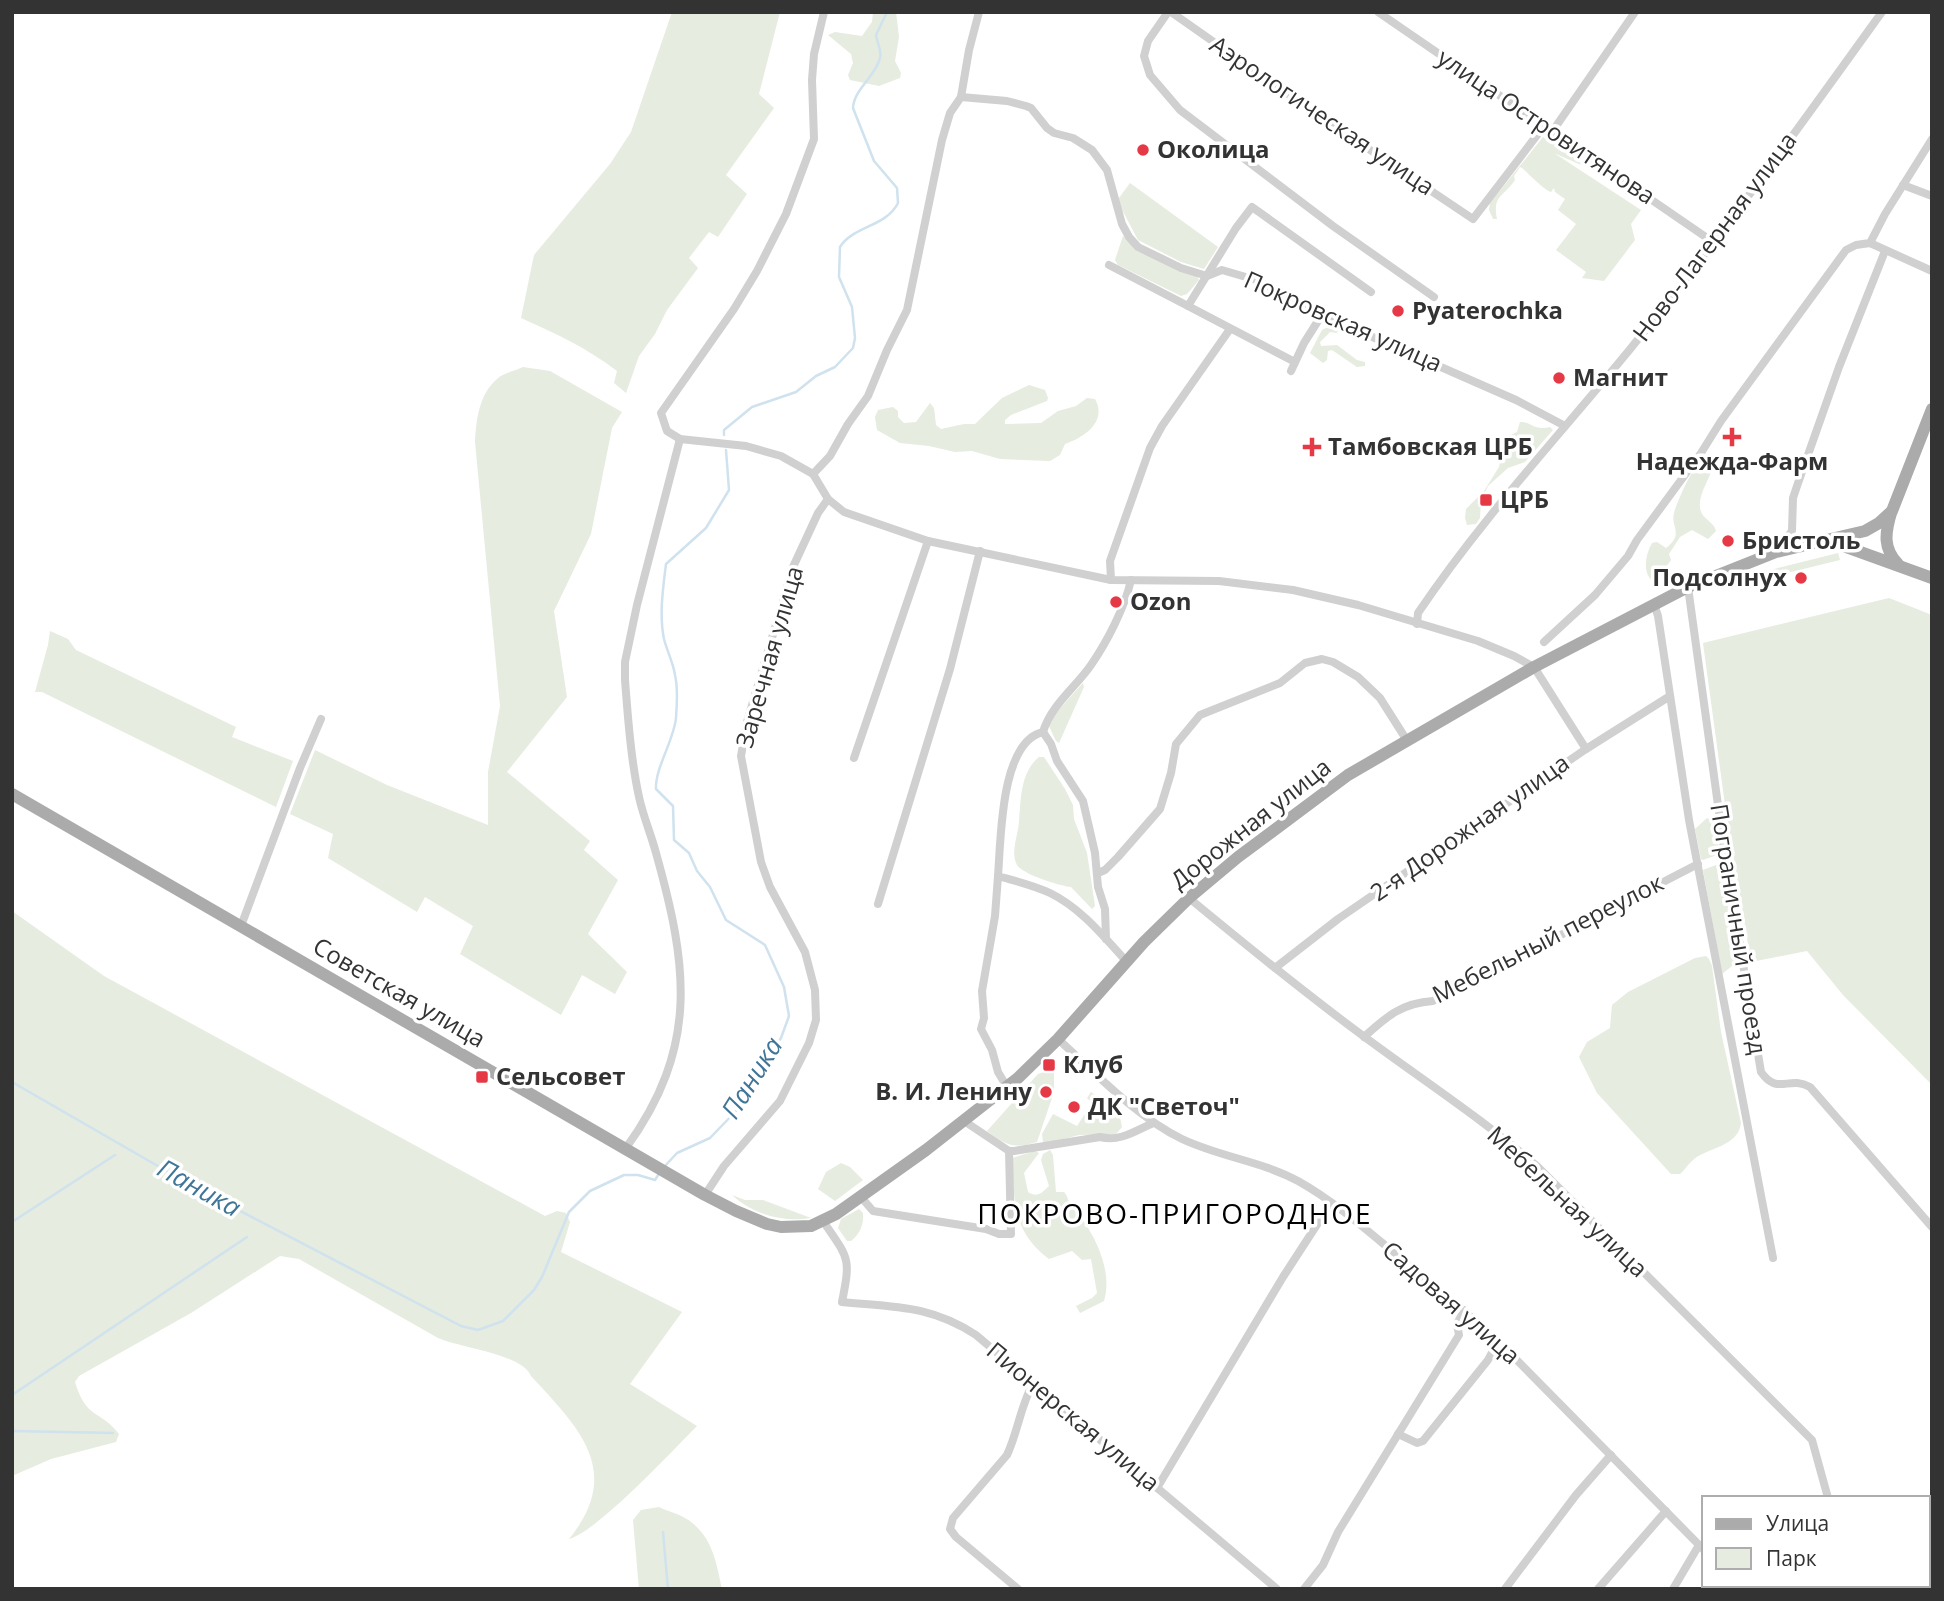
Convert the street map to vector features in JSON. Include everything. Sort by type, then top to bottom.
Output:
[{"type":"main road","points":[[1899,564],[1892,557],[1886,541],[1887,525],[1932,409]]},
{"type":"main road","name":"Дорожная улица","points":[[767,1223],[797,1228],[823,1221],[861,1197],[964,1121],[1007,1087],[1058,1039],[1189,898],[1238,856],[1321,794],[1406,739],[1534,667],[1688,587],[1776,552],[1865,531],[1892,511]]},
{"type":"main road","points":[[1827,540],[1932,578]]},
{"type":"main road","name":"Советская улица","points":[[12,794],[705,1195],[767,1223]]},
{"type":"street","points":[[824,12],[814,54],[814,139],[786,214],[757,271],[662,413],[667,432],[680,439],[746,446],[781,456],[813,474],[828,499],[844,512],[928,541],[1111,580],[1179,579],[1262,585],[1358,605],[1478,641],[1509,653],[1534,667],[1586,748]]},
{"type":"street","points":[[813,474],[830,456],[868,396],[907,310],[942,140],[950,113],[961,97],[979,12]]},
{"type":"street","points":[[1169,12],[1148,41],[1144,56],[1150,75],[1180,110],[1333,226],[1434,297]]},
{"type":"street","name":"Аэрологическая улица","points":[[1169,12],[1473,219],[1544,126]]},
{"type":"street","name":"улица Островитянова","points":[[1378,12],[1713,242]]},
{"type":"street","points":[[1552,132],[1635,12]]},
{"type":"street","name":"Ново-Лагерная улица","points":[[1417,624],[1418,613],[1464,547],[1636,341],[1713,242],[1882,12]]},
{"type":"street","name":"Покровская улица","points":[[961,97],[1007,101],[1031,108],[1054,133],[1073,138],[1091,150],[1107,170],[1122,224],[1133,243],[1181,268],[1207,276],[1222,270],[1241,275],[1368,335],[1506,395],[1565,426]]},
{"type":"street","points":[[1870,243],[1932,139]]},
{"type":"street","points":[[1903,185],[1932,196]]},
{"type":"street","points":[[1188,306],[1252,207],[1371,292]]},
{"type":"street","points":[[1544,642],[1595,594],[1628,556],[1721,421],[1846,250],[1870,243],[1932,271]]},
{"type":"street","points":[[1776,552],[1792,531],[1792,506],[1797,486],[1885,251]]},
{"type":"street","points":[[1109,265],[1230,329],[1293,366],[1323,313]]},
{"type":"street","points":[[1111,580],[1111,561],[1150,448],[1162,426],[1230,329]]},
{"type":"street","points":[[626,1148],[641,1128],[665,1080],[679,1032],[682,1008],[676,935],[656,852],[638,795],[625,671],[636,605],[680,439]]},
{"type":"street","name":"Заречная улица","points":[[705,1195],[724,1166],[780,1101],[809,1043],[816,1020],[815,990],[805,952],[770,887],[761,862],[741,756],[747,722],[793,567],[818,513],[828,499]]},
{"type":"street","points":[[854,758],[928,541]]},
{"type":"street","points":[[878,904],[950,669],[980,551]]},
{"type":"street","points":[[1007,1087],[981,1029],[984,1018],[983,984],[995,916],[1010,769],[1020,748],[1034,735],[1043,732],[1051,715],[1092,664],[1127,598],[1130,580]]},
{"type":"street","name":"Пограничный проезд","points":[[1688,587],[1731,895],[1760,1072],[1768,1083],[1776,1085],[1801,1082],[1810,1087],[1932,1227]]},
{"type":"street","points":[[1654,604],[1689,820],[1773,1258]]},
{"type":"street","points":[[1098,873],[1118,857],[1160,810],[1176,744],[1200,715],[1280,683],[1306,663],[1322,659],[1333,662],[1358,677],[1380,698],[1406,739]]},
{"type":"street","name":"2-я Дорожная улица","points":[[1275,968],[1338,919],[1586,748],[1670,696]]},
{"type":"street","points":[[241,926],[321,719]]},
{"type":"street","points":[[1043,732],[1057,761],[1081,795],[1098,873],[1098,887],[1105,909],[1106,939]]},
{"type":"street","name":"Мебельный переулок","points":[[1364,1037],[1381,1021],[1403,1007],[1433,1001],[1698,864]]},
{"type":"street","points":[[998,876],[1058,897],[1078,912],[1127,962]]},
{"type":"street","name":"Мебельная улица","points":[[1189,898],[1364,1037],[1538,1167],[1811,1440],[1827,1496]]},
{"type":"street","name":"Садовая улица","points":[[1058,1039],[1153,1123],[1199,1146],[1278,1171],[1331,1203],[1464,1310],[1498,1341],[1702,1548]]},
{"type":"street","points":[[964,1121],[1009,1151],[1100,1137],[1112,1140],[1153,1123]]},
{"type":"street","points":[[861,1197],[873,1211],[1011,1234],[1009,1151]]},
{"type":"street","points":[[1157,1488],[1283,1277],[1331,1203]]},
{"type":"street","name":"Пионерская улица","points":[[823,1221],[846,1258],[848,1269],[842,1302],[915,1310],[944,1318],[976,1335],[1277,1589]]},
{"type":"street","points":[[1304,1589],[1323,1565],[1338,1532],[1459,1335],[1457,1324],[1464,1310]]},
{"type":"street","points":[[1398,1434],[1417,1443],[1423,1441],[1488,1360],[1498,1341]]},
{"type":"street","points":[[1018,1589],[950,1529],[953,1518],[1007,1455],[1013,1443],[1020,1410],[1033,1383]]},
{"type":"street","points":[[1505,1589],[1576,1495],[1611,1455]]},
{"type":"street","points":[[1598,1589],[1666,1511]]},
{"type":"street","points":[[1673,1589],[1702,1548]]},
{"type":"green space","points":[[672,12],[780,12],[759,94],[774,108],[726,175],[747,194],[718,237],[709,232],[689,258],[698,268],[667,310],[655,334],[639,356],[626,393],[614,383],[617,371],[606,363],[571,342],[521,318],[534,255],[610,164],[631,132]]},
{"type":"green space","points":[[873,12],[896,12],[899,37],[895,61],[901,73],[900,78],[879,86],[850,80],[848,75],[853,63],[851,54],[828,35],[835,32],[862,36],[872,22]]},
{"type":"green space","points":[[1543,137],[1578,159],[1581,165],[1554,153],[1641,210],[1631,224],[1635,240],[1604,281],[1582,278],[1586,272],[1556,250],[1576,224],[1558,210],[1565,199],[1555,192],[1554,188],[1551,192],[1544,188],[1522,168],[1520,167],[1514,176],[1515,180],[1496,205],[1497,219],[1493,219],[1489,210],[1490,203]]},
{"type":"green space","points":[[1130,183],[1218,247],[1204,269],[1181,262],[1138,240],[1118,202]]},
{"type":"green space","points":[[1123,236],[1139,251],[1197,276],[1199,280],[1187,294],[1181,296],[1118,265],[1115,260]]},
{"type":"green space","points":[[1328,327],[1338,330],[1337,333],[1330,332],[1320,342],[1321,346],[1337,345],[1357,360],[1365,362],[1365,366],[1357,367],[1332,350],[1328,351],[1327,360],[1323,363],[1310,353],[1322,330]]},
{"type":"green space","points":[[523,367],[550,371],[622,412],[612,428],[591,534],[554,611],[567,697],[507,772],[590,841],[584,850],[618,880],[588,934],[627,972],[615,994],[582,975],[561,1015],[460,954],[473,926],[425,897],[417,912],[328,858],[333,834],[290,814],[315,750],[387,785],[488,825],[488,772],[500,706],[475,434],[482,400],[491,385],[502,375]]},
{"type":"green space","points":[[1029,385],[1045,390],[1047,401],[1011,415],[1005,420],[1005,424],[1041,423],[1058,411],[1076,406],[1087,398],[1095,399],[1098,407],[1096,422],[1092,428],[1065,444],[1060,455],[1050,461],[1000,459],[972,451],[955,452],[900,443],[877,430],[875,417],[878,410],[893,407],[904,423],[916,422],[930,403],[934,408],[936,425],[941,429],[975,424],[1002,398]]},
{"type":"green space","points":[[1520,422],[1540,428],[1550,427],[1553,430],[1525,462],[1508,468],[1488,486],[1481,501],[1480,518],[1476,524],[1467,525],[1466,509],[1484,491],[1499,467],[1501,456],[1511,435],[1517,432]]},
{"type":"green space","points":[[1702,461],[1710,461],[1713,466],[1701,496],[1700,508],[1716,531],[1708,539],[1692,530],[1680,537],[1669,554],[1671,560],[1666,567],[1673,577],[1673,582],[1656,582],[1650,579],[1647,573],[1646,558],[1649,550],[1652,543],[1657,542],[1666,548],[1675,538],[1673,518],[1676,508],[1690,476]]},
{"type":"green space","points":[[1838,553],[1840,560],[1739,585],[1735,581],[1738,578]]},
{"type":"green space","points":[[1889,598],[1932,615],[1932,1085],[1843,995],[1807,951],[1751,962],[1726,812],[1703,643]]},
{"type":"green space","points":[[50,631],[68,639],[76,650],[236,727],[232,737],[293,761],[276,807],[42,692],[35,692]]},
{"type":"green space","points":[[1083,683],[1084,687],[1059,743],[1049,726],[1054,715]]},
{"type":"green space","points":[[1039,757],[1044,757],[1073,805],[1074,819],[1087,853],[1095,906],[1092,909],[1071,887],[1033,876],[1020,868],[1015,860],[1014,849],[1023,787],[1028,771]]},
{"type":"green space","points":[[1707,818],[1715,822],[1720,854],[1703,860],[1695,829]]},
{"type":"green space","points":[[1721,863],[1737,962],[1722,974],[1703,870]]},
{"type":"green space","points":[[12,911],[104,976],[545,1216],[557,1211],[566,1213],[570,1222],[561,1252],[682,1312],[630,1384],[697,1426],[597,1522],[569,1539],[585,1515],[593,1492],[594,1471],[589,1452],[579,1432],[525,1368],[490,1352],[438,1338],[299,1259],[280,1256],[191,1313],[79,1376],[75,1382],[84,1403],[119,1434],[116,1442],[51,1459],[12,1476]]},
{"type":"green space","points":[[1706,956],[1712,966],[1721,1032],[1741,1123],[1734,1138],[1698,1156],[1680,1174],[1671,1174],[1597,1093],[1579,1057],[1587,1042],[1610,1028],[1612,1005],[1628,992],[1695,958]]},
{"type":"green space","points":[[1054,1065],[1054,1092],[1037,1142],[1011,1145],[987,1131],[1038,1074]]},
{"type":"green space","points":[[1091,1092],[1110,1106],[1118,1108],[1122,1127],[1116,1134],[1079,1135],[1045,1144],[1042,1134],[1053,1114],[1077,1126],[1092,1103],[1087,1098]]},
{"type":"green space","points":[[1050,1150],[1053,1155],[1056,1192],[1064,1192],[1085,1223],[1099,1250],[1105,1270],[1104,1301],[1080,1313],[1076,1306],[1097,1293],[1091,1259],[1082,1260],[1072,1251],[1049,1259],[1028,1237],[1017,1214],[1012,1158],[1035,1151],[1039,1153],[1024,1173],[1028,1192],[1037,1195],[1049,1186],[1041,1160],[1043,1154]]},
{"type":"green space","points":[[841,1163],[850,1167],[863,1180],[835,1201],[818,1189],[826,1172]]},
{"type":"green space","points":[[732,1195],[745,1200],[763,1200],[811,1218],[769,1216],[740,1202]]},
{"type":"green space","points":[[859,1209],[863,1213],[861,1228],[851,1241],[847,1241],[838,1228],[841,1219]]},
{"type":"green space","points":[[659,1507],[685,1518],[701,1532],[711,1549],[722,1589],[639,1589],[633,1520],[641,1510]]},
{"type":"waterway","name":"Паника","points":[[724,435],[724,430],[752,407],[796,392],[816,376],[835,367],[853,348],[855,338],[852,307],[839,277],[840,247],[853,235],[886,217],[898,203],[897,188],[874,161],[853,108],[857,95],[878,65],[880,52],[876,35],[887,12]]},
{"type":"waterway","name":"Паника","points":[[664,1167],[677,1153],[710,1138],[737,1110],[746,1095],[751,1071],[756,1062],[775,1047],[789,1016],[784,987],[765,945],[726,920],[689,853],[674,840],[673,806],[656,789],[658,772],[675,727],[677,707],[676,680],[664,639],[662,621],[666,564],[706,528],[729,490],[726,450]]},
{"type":"waterway","name":"Паника","points":[[12,1082],[196,1188],[461,1326],[478,1330],[503,1321],[534,1290],[569,1212],[590,1191],[624,1175],[638,1175],[655,1180],[660,1172]]},
{"type":"waterway","points":[[12,1222],[115,1155]]},
{"type":"waterway","points":[[12,1395],[247,1237]]},
{"type":"waterway","points":[[12,1431],[113,1433]]},
{"type":"waterway","points":[[663,1532],[668,1589]]},
{"type":"place","name":"Околица","points":[[1143,150]]},
{"type":"place","name":"Pyaterochka","points":[[1398,311]]},
{"type":"place","name":"Магнит","points":[[1559,378]]},
{"type":"place","name":"Надежда-Фарм","points":[[1732,437]]},
{"type":"place","name":"Тамбовская ЦРБ","points":[[1312,447]]},
{"type":"place","name":"ЦРБ","points":[[1486,500]]},
{"type":"place","name":"Бристоль","points":[[1728,541]]},
{"type":"place","name":"Подсолнух","points":[[1801,578]]},
{"type":"place","name":"Ozon","points":[[1116,602]]},
{"type":"place","name":"Клуб","points":[[1049,1065]]},
{"type":"place","name":"Сельсовет","points":[[482,1077]]},
{"type":"place","name":"В. И. Ленину","points":[[1046,1092]]},
{"type":"place","name":"ДК \"Светоч\"","points":[[1074,1107]]},
{"type":"district","name":"ПОКРОВО-ПРИГОРОДНОЕ","points":[[1175,1214]]}]
